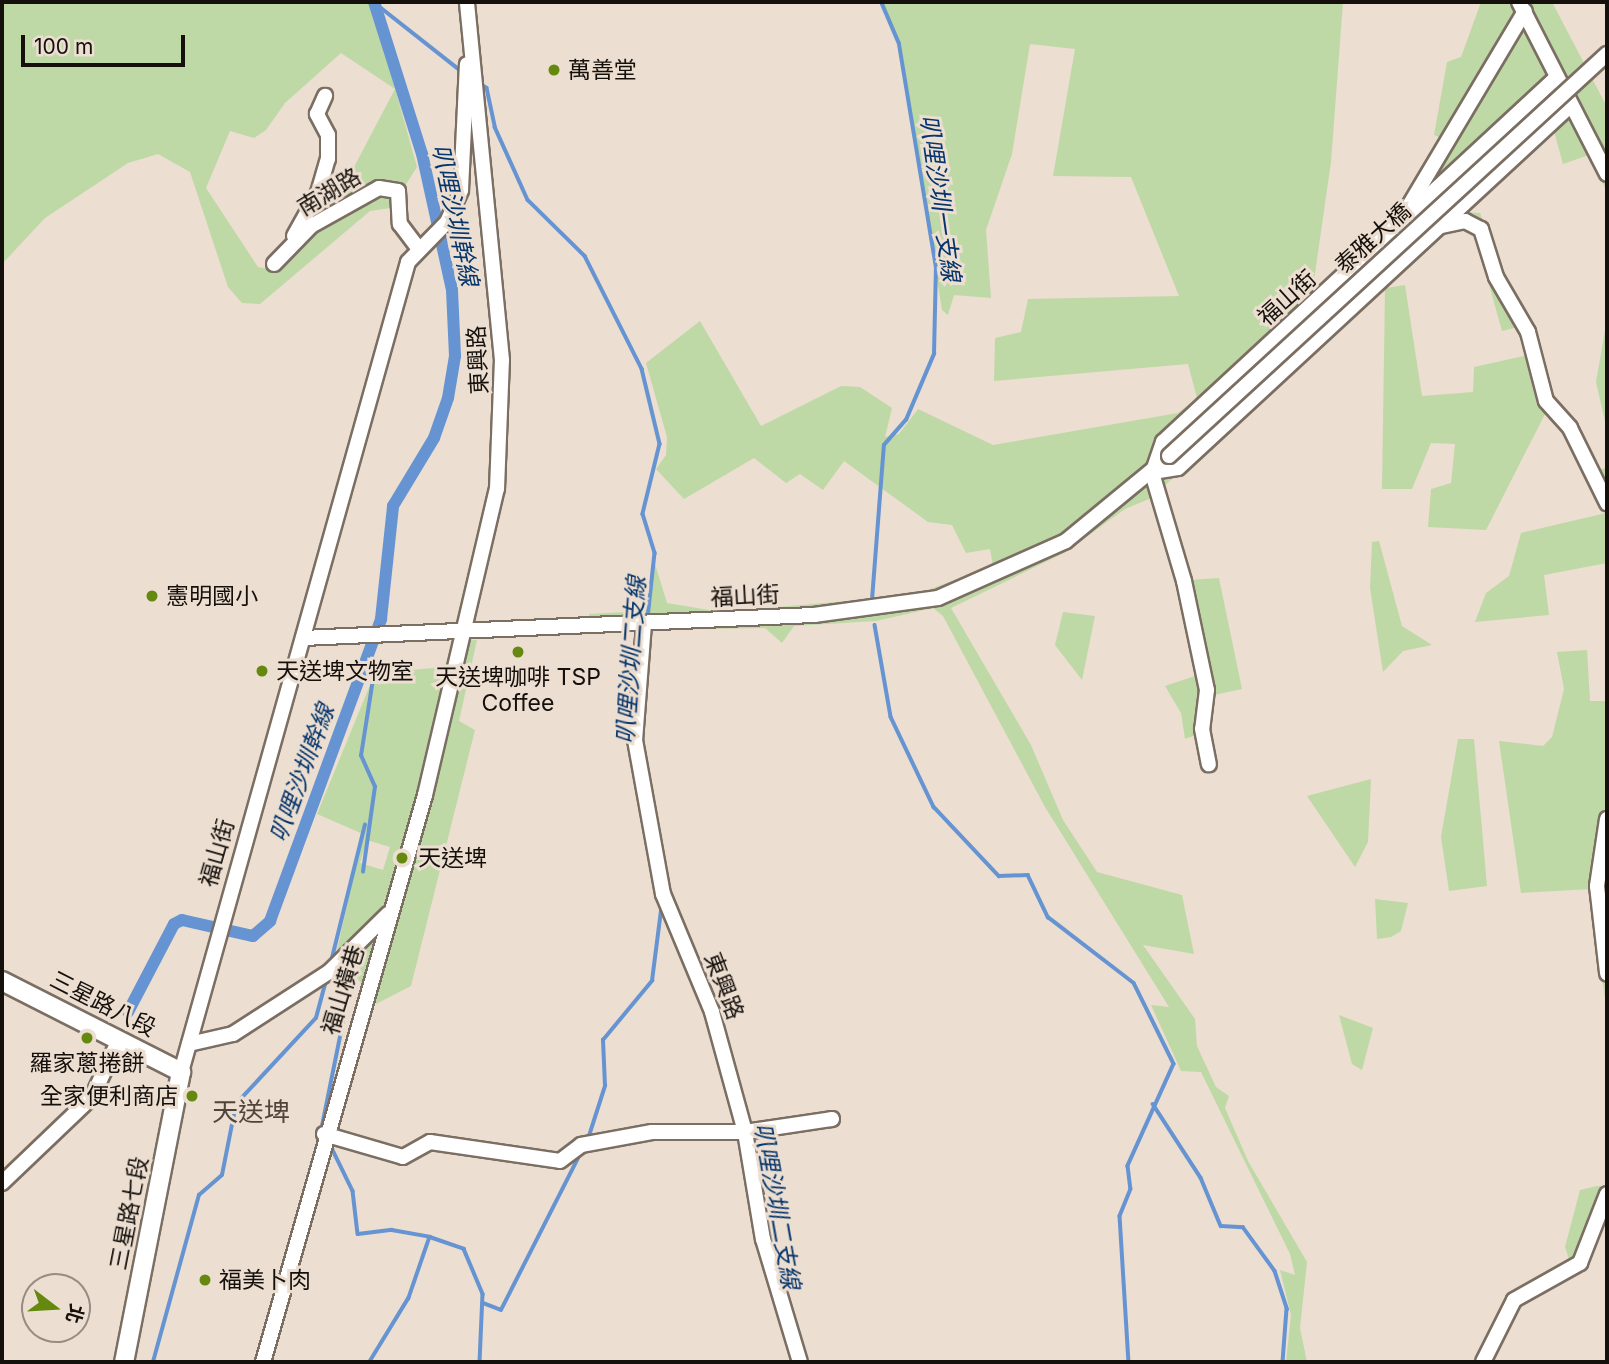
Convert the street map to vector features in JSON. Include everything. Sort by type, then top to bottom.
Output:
[{"type":"main road","name":"三星路八段","points":[[2,981],[181,1072]]},
{"type":"main road","name":"三星路七段","points":[[124,1362],[181,1072]]},
{"type":"street","name":"東興路","points":[[464,630],[497,489],[503,394],[479,87],[467,55],[467,2]]},
{"type":"street","points":[[1522,6],[1570,106],[1607,174]]},
{"type":"street","points":[[1394,230],[1522,6]]},
{"type":"street","name":"泰雅大橋","points":[[1169,456],[1607,54]]},
{"type":"street","name":"福山街","points":[[181,1072],[408,262],[447,222],[465,171],[467,55]]},
{"type":"street","name":"福山街","points":[[1152,473],[1163,442],[1556,78]]},
{"type":"street","points":[[286,249],[318,193],[328,159],[328,135],[317,114],[325,96]]},
{"type":"street","name":"福山街","points":[[1152,473],[1178,468],[1570,106]]},
{"type":"street","name":"南湖路","points":[[274,264],[311,226],[390,188],[401,201],[400,224],[419,249]]},
{"type":"street","points":[[1440,226],[1465,220],[1481,229],[1496,277],[1528,332],[1546,401],[1570,428],[1607,503]]},
{"type":"street","name":"福山街","points":[[303,638],[842,613],[938,598],[1066,541],[1152,473],[1169,456]]},
{"type":"street","points":[[1152,473],[1184,580],[1207,690],[1202,729],[1209,764]]},
{"type":"street","name":"東興路","points":[[644,624],[635,740],[663,894],[712,1012],[745,1132],[763,1239],[800,1362]]},
{"type":"street","name":"福山橫巷","points":[[263,1362],[324,1134],[389,913],[464,630]]},
{"type":"street","points":[[1607,820],[1597,886],[1607,973]]},
{"type":"street","points":[[189,1044],[233,1034],[329,972],[389,913]]},
{"type":"street","points":[[356,945],[373,967]]},
{"type":"street","points":[[2,1183],[92,1097],[119,1040]]},
{"type":"street","points":[[324,1134],[403,1157],[430,1142],[560,1161],[580,1145],[652,1132],[745,1132],[832,1119]]},
{"type":"street","points":[[1483,1362],[1514,1300],[1580,1263],[1607,1194]]},
{"type":"green space","points":[[2,2],[371,2],[417,167],[391,208],[370,211],[260,304],[242,303],[228,287],[190,172],[158,154],[128,163],[45,218],[2,264]],"holes":[[[341,53],[395,89],[354,167],[290,257],[274,270],[258,267],[206,188],[230,131],[254,138],[266,130],[285,103]]]},
{"type":"green space","points":[[881,2],[1343,2],[1331,162],[1312,294],[1391,226],[1442,138],[1434,135],[1447,62],[1461,57],[1481,2],[1552,2],[1607,107],[1607,192],[1589,155],[1563,164],[1554,131],[1465,212],[1480,213],[1503,276],[1525,308],[1548,393],[1578,427],[1595,470],[1607,468],[1607,563],[1544,575],[1549,615],[1475,622],[1486,593],[1509,576],[1521,533],[1606,513],[1573,444],[1545,414],[1486,530],[1428,527],[1431,489],[1451,483],[1455,444],[1431,443],[1412,489],[1382,489],[1385,289],[1163,487],[1189,580],[1219,578],[1242,689],[1214,695],[1206,731],[1185,739],[1181,713],[1165,686],[1198,675],[1154,497],[1125,509],[1064,553],[951,608],[1031,745],[1063,820],[1097,872],[1182,895],[1194,954],[1143,945],[1195,1019],[1197,1046],[1216,1087],[1229,1096],[1225,1108],[1248,1161],[1307,1262],[1300,1328],[1307,1362],[1286,1362],[1291,1315],[1280,1270],[1295,1275],[1290,1254],[1201,1072],[1181,1071],[1151,1005],[1169,1007],[1045,807],[943,616],[933,608],[876,621],[794,626],[782,643],[765,628],[590,631],[589,614],[644,611],[655,564],[667,603],[721,612],[914,595],[993,566],[990,549],[966,553],[952,525],[928,522],[844,461],[823,490],[800,474],[786,483],[754,458],[684,499],[656,469],[666,455],[667,437],[646,363],[700,321],[761,426],[841,386],[860,387],[892,408],[885,437],[899,434],[918,409],[993,445],[1178,413],[1197,398],[1188,364],[994,381],[995,338],[1021,332],[1028,299],[1179,296],[1131,177],[1053,176],[1075,49],[1030,44],[1012,154],[986,230],[991,298],[954,295],[948,315],[942,310],[901,52]],"holes":[[[1466,225],[1473,227],[1502,331],[1522,326],[1528,355],[1474,367],[1473,392],[1422,396],[1405,285],[1386,288],[1443,232]]]},
{"type":"green space","points":[[1607,319],[1607,430],[1596,382]]},
{"type":"green space","points":[[1379,541],[1402,626],[1432,645],[1403,651],[1383,672],[1370,588],[1372,542]]},
{"type":"green space","points":[[1063,612],[1095,616],[1082,680],[1055,645]]},
{"type":"green space","points":[[477,640],[459,721],[475,730],[411,986],[376,1004],[337,950],[363,834],[317,814],[375,673],[445,667],[452,641]],"holes":[[[367,840],[390,847],[383,870],[360,863]]]},
{"type":"green space","points":[[1587,650],[1590,701],[1607,701],[1607,1015],[1591,889],[1521,893],[1499,741],[1543,746],[1552,737],[1564,689],[1557,652]]},
{"type":"green space","points":[[1458,739],[1474,739],[1487,886],[1449,891],[1441,837]]},
{"type":"green space","points":[[1371,779],[1368,842],[1355,867],[1307,796]]},
{"type":"green space","points":[[1375,899],[1408,903],[1401,931],[1391,937],[1377,939]]},
{"type":"green space","points":[[1339,1015],[1373,1028],[1362,1070],[1352,1064]]},
{"type":"green space","points":[[1607,1186],[1607,1204],[1584,1269],[1519,1300],[1490,1353],[1495,1362],[1477,1362],[1502,1303],[1571,1265],[1565,1247],[1580,1190]]},
{"type":"waterway","name":"叭哩沙圳幹線","points":[[128,1012],[174,924],[182,920],[253,936],[270,921],[381,619],[393,506],[434,438],[448,398],[455,356],[452,290],[422,154],[374,2]]},
{"type":"waterway","name":"叭哩沙圳一支線","points":[[872,600],[884,445],[906,420],[934,354],[936,268],[899,44],[881,2]]},
{"type":"waterway","name":"叭哩沙圳二支線","points":[[375,3],[461,71]]},
{"type":"waterway","name":"叭哩沙圳二支線","points":[[479,83],[487,88],[495,127],[528,200],[585,256],[642,369],[660,444],[643,514],[655,553],[648,619]]},
{"type":"waterway","name":"叭哩沙圳一支線","points":[[875,625],[891,717],[934,807],[999,876],[1028,875],[1048,917],[1134,983],[1174,1064],[1128,1166],[1131,1189],[1120,1216],[1129,1362]]},
{"type":"waterway","points":[[363,872],[375,787],[361,756],[375,667],[370,649]]},
{"type":"waterway","points":[[332,958],[365,825]]},
{"type":"waterway","points":[[588,1139],[605,1086],[603,1040],[652,981],[661,911]]},
{"type":"waterway","points":[[321,1131],[356,958]]},
{"type":"waterway","points":[[153,1362],[199,1195],[222,1175],[236,1104],[316,1018],[326,981]]},
{"type":"waterway","name":"叭哩沙圳一支線","points":[[1153,1104],[1201,1178],[1221,1226],[1243,1227],[1275,1271],[1287,1309],[1283,1362]]},
{"type":"waterway","points":[[330,1144],[353,1191],[358,1234],[392,1230],[430,1237],[409,1298],[370,1362]]},
{"type":"waterway","points":[[483,1303],[501,1310],[581,1152]]},
{"type":"waterway","points":[[430,1237],[464,1249],[483,1294],[480,1362]]},
{"type":"place","name":"萬善堂","points":[[554,70]]},
{"type":"place","name":"憲明國小","points":[[152,596]]},
{"type":"place","name":"天送埤咖啡 TSP Coffee","points":[[518,652]]},
{"type":"place","name":"天送埤文物室","points":[[262,671]]},
{"type":"place","name":"天送埤","points":[[402,858]]},
{"type":"place","name":"羅家蔥捲餅","points":[[87,1038]]},
{"type":"place","name":"全家便利商店","points":[[192,1096]]},
{"type":"place","name":"福美卜肉","points":[[205,1280]]},
{"type":"district","name":"天送埤","points":[[251,1112]]}]
